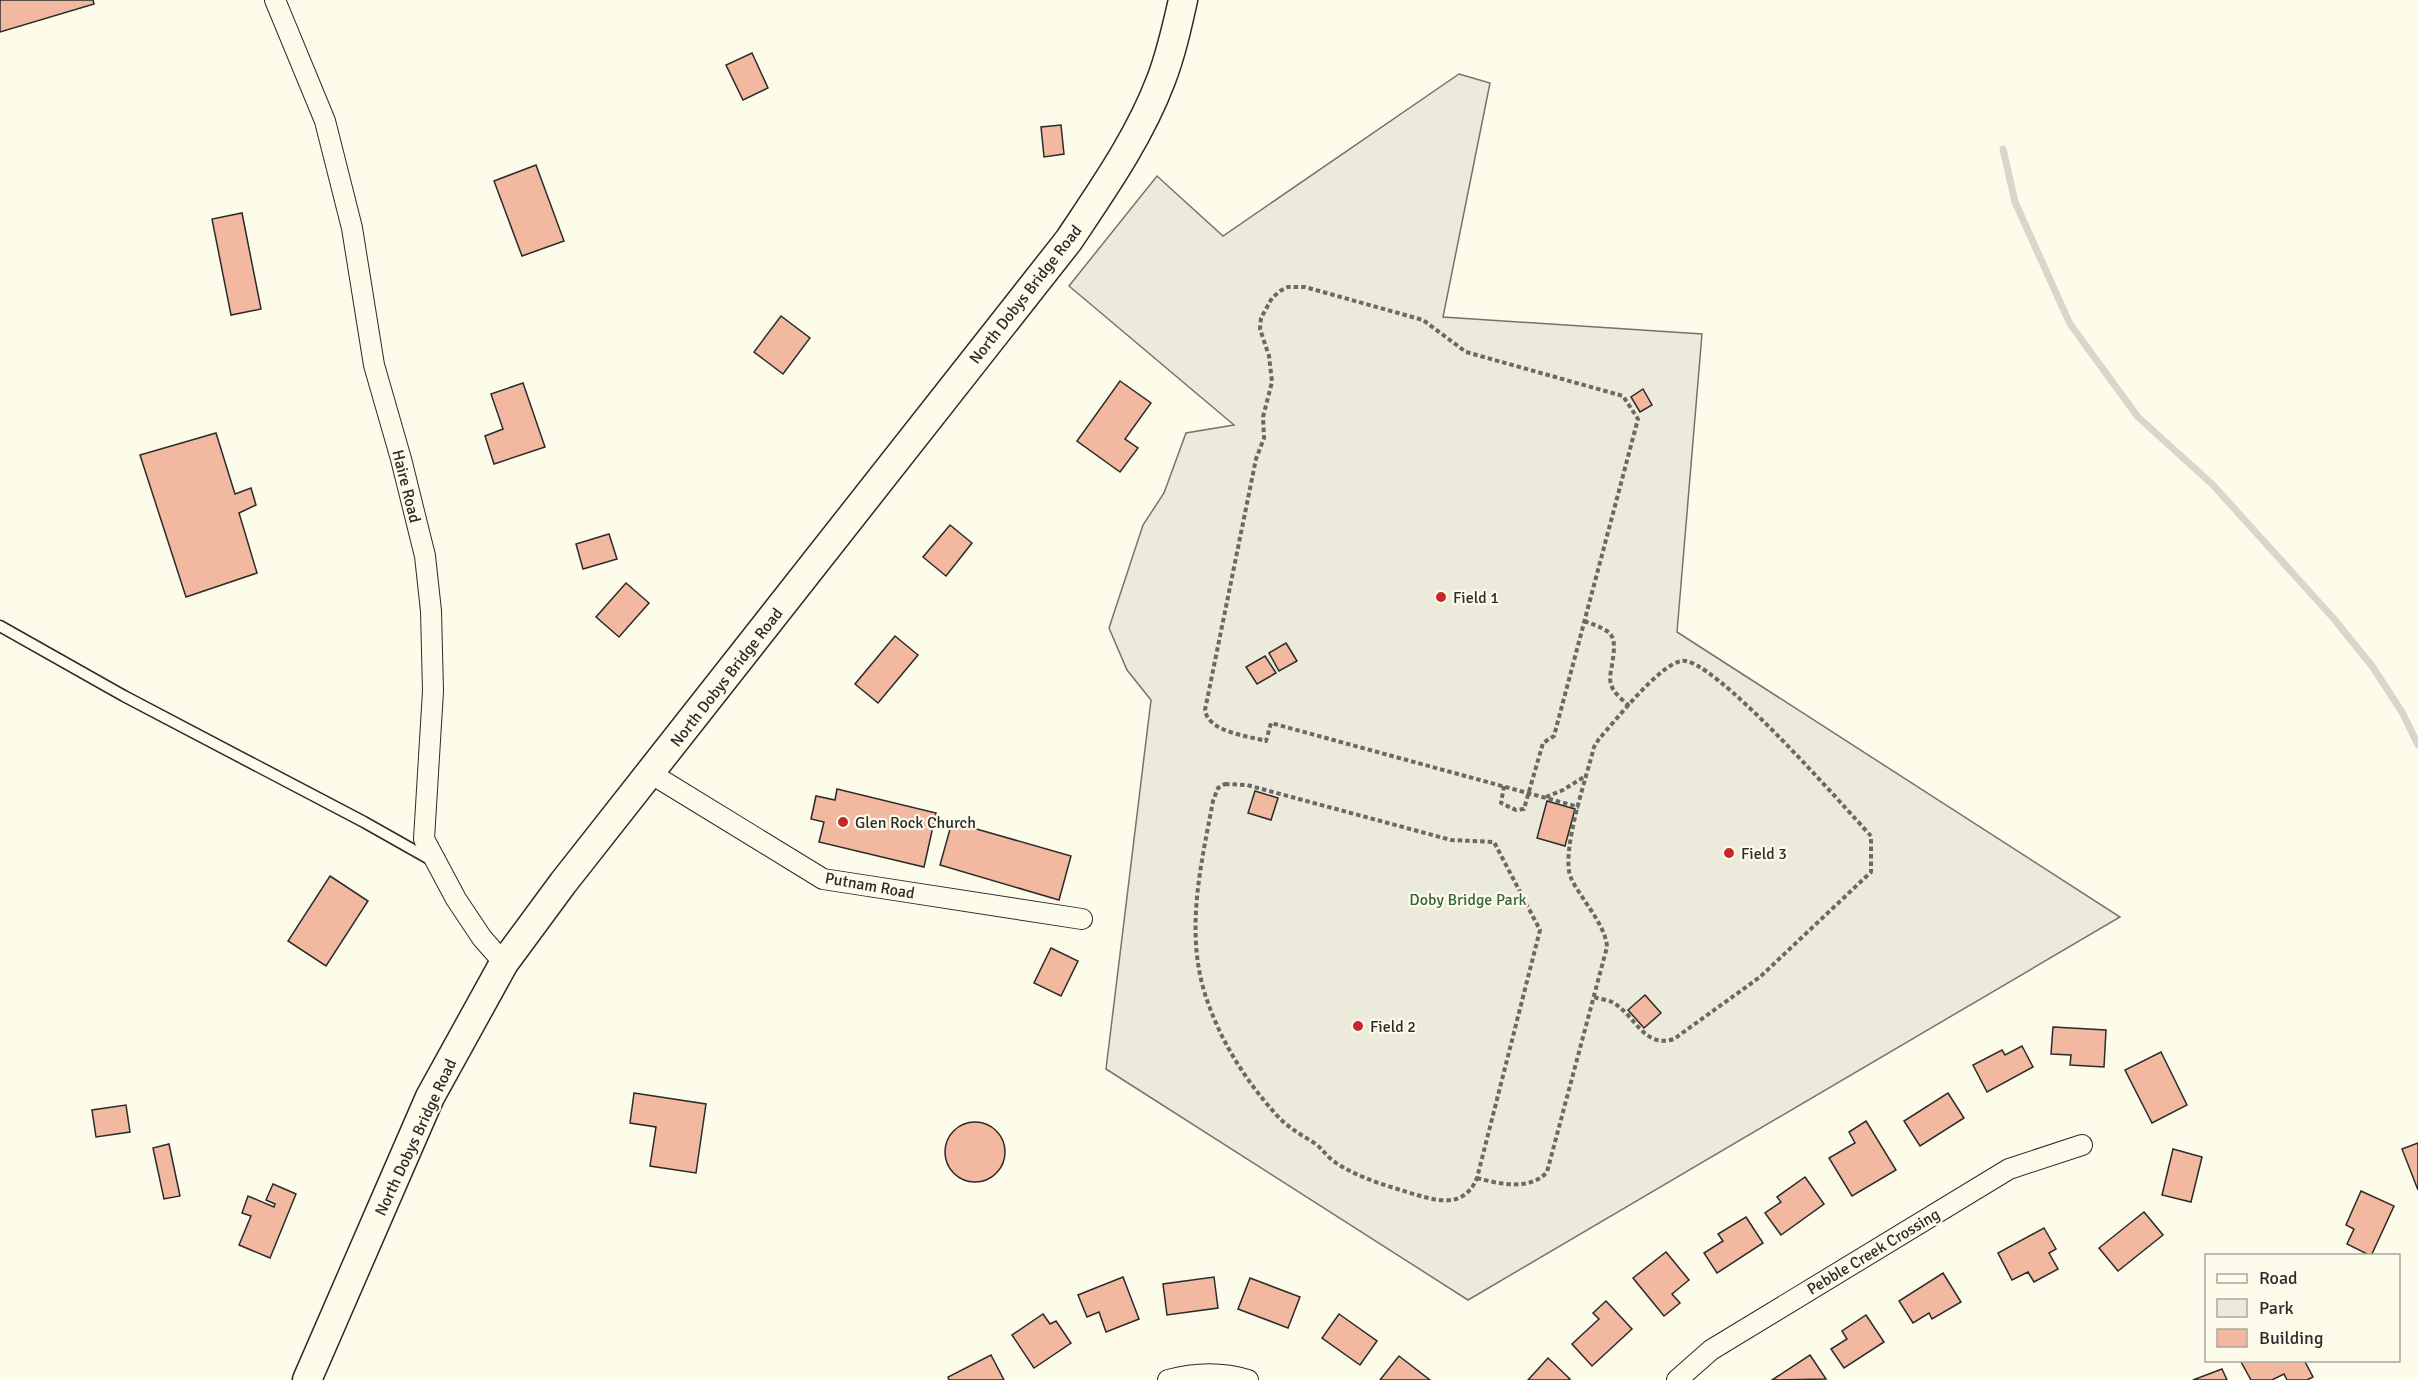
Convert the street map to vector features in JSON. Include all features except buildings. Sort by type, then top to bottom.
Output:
[{"type":"street","name":"Haire Road","points":[[275,0],[325,121],[352,228],[374,365],[401,459],[425,556],[431,611],[433,691],[424,839],[456,899],[482,938],[504,963]]},
{"type":"street","name":"North Dobys Bridge Road","points":[[307,1380],[430,1097],[504,963],[563,884],[1069,240],[1105,186],[1146,116],[1161,80],[1183,0]]},
{"type":"street","name":"Putnam Road","points":[[650,773],[823,879],[1082,919]]},
{"type":"street","name":"Pebble Creek Crossing","points":[[1677,1380],[1711,1350],[2009,1169],[2082,1145]]},
{"type":"street","points":[[1168,1380],[1208,1374],[1248,1380]]},
{"type":"lane","points":[[0,626],[124,696],[436,862]]},
{"type":"path","points":[[1504,786],[1500,803],[1516,810],[1524,809],[1530,793],[1543,743],[1554,736],[1638,419],[1623,396],[1466,352],[1423,320],[1305,287],[1288,287],[1272,298],[1261,318],[1260,329],[1272,371],[1272,382],[1263,417],[1264,438],[1256,459],[1205,710],[1206,716],[1214,726],[1266,741],[1271,723],[1530,793],[1579,807]]},
{"type":"path","points":[[1584,621],[1606,629],[1613,636],[1615,646],[1610,682],[1613,690],[1629,706]]},
{"type":"path","points":[[1477,1178],[1494,1183],[1529,1183],[1537,1181],[1547,1172],[1607,942],[1569,870],[1567,855],[1587,774],[1599,739],[1662,670],[1680,661],[1694,662],[1749,705],[1871,836],[1871,872],[1760,977],[1674,1039],[1666,1042],[1650,1038],[1613,1003],[1594,997]]},
{"type":"path","points":[[1544,797],[1563,790],[1587,774]]},
{"type":"path","points":[[1225,784],[1239,784],[1451,840],[1494,842],[1540,930],[1477,1178],[1468,1193],[1453,1200],[1444,1201],[1374,1181],[1333,1161],[1314,1143],[1290,1128],[1246,1078],[1214,1016],[1206,997],[1198,964],[1195,930],[1196,894],[1213,801],[1218,788],[1225,784]]},
{"type":"green space","name":"Doby Bridge Park","points":[[1459,74],[1490,83],[1443,317],[1702,334],[1677,632],[2120,917],[1468,1300],[1106,1069],[1151,700],[1127,670],[1109,628],[1143,525],[1164,493],[1186,433],[1234,425],[1069,286],[1157,176],[1223,236]]},
{"type":"waterway","points":[[2003,149],[2015,202],[2070,324],[2138,417],[2213,485],[2334,619],[2372,666],[2402,712],[2418,745]]},
{"type":"place","name":"Field 1","points":[[1441,597]]},
{"type":"place","name":"Glen Rock Church","points":[[843,822]]},
{"type":"place","name":"Field 3","points":[[1729,853]]},
{"type":"place","name":"Field 2","points":[[1358,1026]]}]
